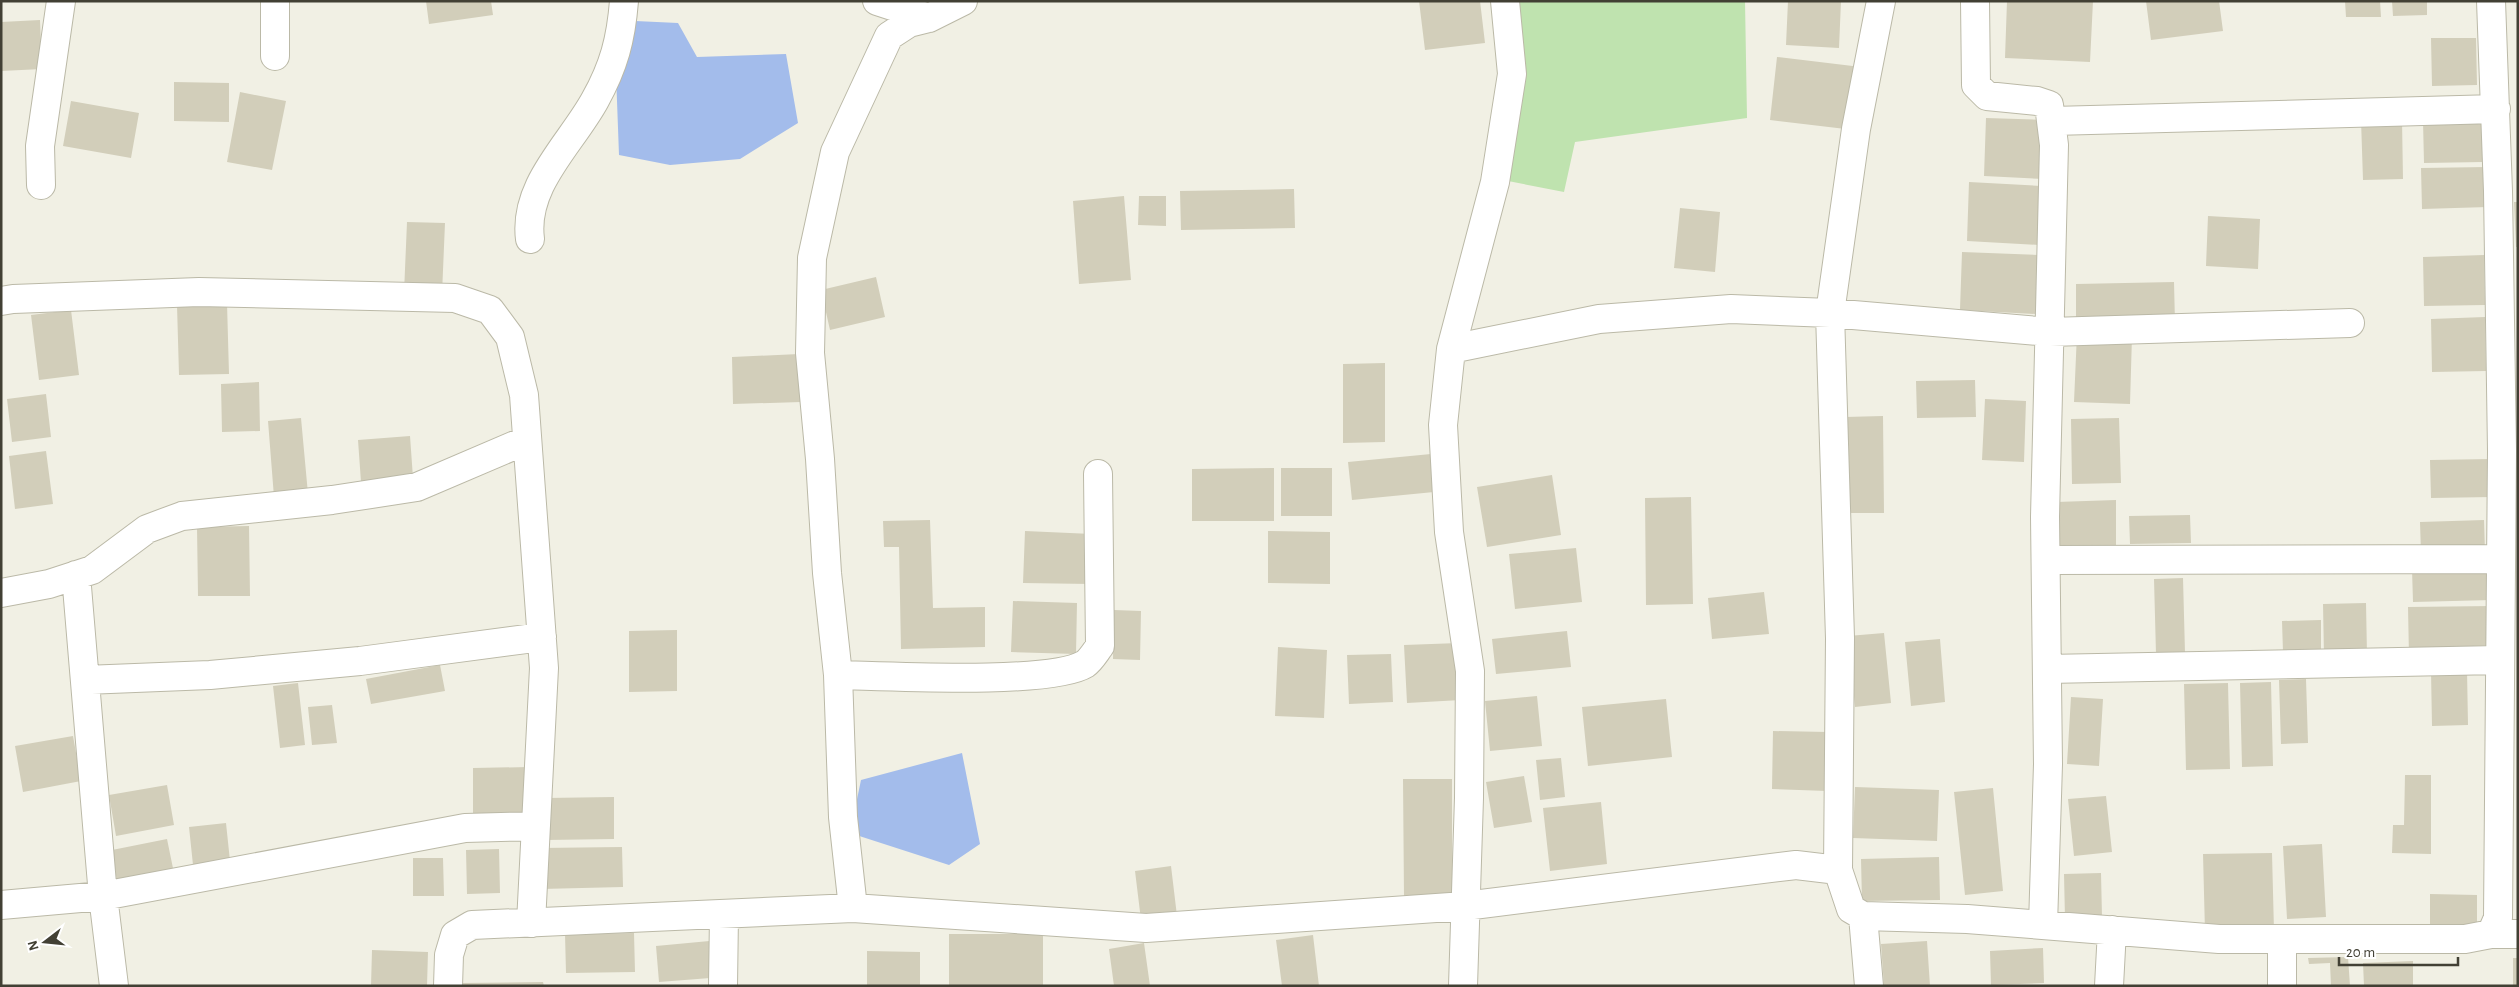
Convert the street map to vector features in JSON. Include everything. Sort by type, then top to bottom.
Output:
[{"type":"street","points":[[40,185],[40,146],[61,1]]},
{"type":"street","points":[[275,1],[275,56]]},
{"type":"street","points":[[530,238],[528,221],[538,187],[596,100],[618,51],[624,1]]},
{"type":"street","points":[[877,1],[930,18]]},
{"type":"street","points":[[853,908],[843,817],[838,676],[827,573],[820,458],[810,353],[812,258],[835,152],[889,36],[909,23],[930,18],[963,1]]},
{"type":"street","points":[[1463,986],[1470,671],[1450,532],[1443,425],[1451,349],[1495,182],[1512,74],[1505,1]]},
{"type":"street","points":[[1881,1],[1856,129],[1830,313],[1840,638],[1838,870],[1851,909],[1863,916],[2043,925],[2219,939],[2465,938],[2491,934],[2518,934]]},
{"type":"street","points":[[1975,1],[1976,85],[1987,96],[2037,101],[2049,105],[2052,121],[2046,560],[2048,764],[2043,925]]},
{"type":"street","points":[[2491,1],[2509,328],[2499,660],[2508,758],[2498,918],[2491,934]]},
{"type":"street","points":[[2052,121],[2496,108]]},
{"type":"street","points":[[1,301],[199,292],[455,298],[490,310],[510,337],[524,396],[542,637],[544,668],[530,922]]},
{"type":"street","points":[[1451,349],[1599,320],[1730,309],[1830,313],[2050,332],[2350,323]]},
{"type":"street","points":[[1,593],[50,584],[92,570],[147,529],[182,516],[332,500],[416,487],[527,440]]},
{"type":"street","points":[[838,676],[1005,676],[1060,673],[1086,663],[1100,646],[1098,474]]},
{"type":"street","points":[[2046,560],[2501,559]]},
{"type":"street","points":[[76,575],[103,896],[114,986]]},
{"type":"street","points":[[85,680],[210,675],[360,661],[542,637]]},
{"type":"street","points":[[2047,669],[2499,660]]},
{"type":"street","points":[[1,905],[103,896],[465,828],[536,826]]},
{"type":"street","points":[[448,986],[449,955],[455,935],[472,925],[853,908],[1146,928],[1466,906],[1796,865],[1838,870]]},
{"type":"street","points":[[723,986],[724,915]]},
{"type":"street","points":[[1863,916],[1869,986]]},
{"type":"street","points":[[2109,986],[2112,930]]},
{"type":"street","points":[[2282,939],[2282,986]]},
{"type":"green space","points":[[1519,1],[1745,1],[1747,118],[1575,142],[1564,192],[1503,180],[1523,79]]},
{"type":"water","points":[[614,20],[678,23],[697,57],[786,54],[798,123],[740,159],[670,165],[619,155]]},
{"type":"water","points":[[962,753],[980,844],[949,865],[850,833],[861,780]]},
{"type":"building","points":[[426,1],[491,1],[493,15],[429,24]]},
{"type":"building","points":[[1419,1],[1480,1],[1485,43],[1425,50]]},
{"type":"building","points":[[1788,1],[1841,1],[1839,48],[1786,45]]},
{"type":"building","points":[[2007,1],[2093,1],[2090,62],[2005,58]]},
{"type":"building","points":[[2146,1],[2219,1],[2223,31],[2151,40]]},
{"type":"building","points":[[2345,1],[2380,1],[2381,17],[2346,17]]},
{"type":"building","points":[[2392,1],[2427,1],[2427,15],[2393,16]]},
{"type":"building","points":[[40,20],[42,69],[1,71],[1,22]]},
{"type":"building","points":[[2431,38],[2476,38],[2477,85],[2432,86]]},
{"type":"building","points":[[1777,57],[1861,67],[1854,130],[1770,120]]},
{"type":"building","points":[[174,82],[229,83],[229,122],[174,121]]},
{"type":"building","points":[[240,92],[286,101],[272,170],[227,162]]},
{"type":"building","points":[[71,101],[139,113],[131,158],[63,146]]},
{"type":"building","points":[[1986,118],[2046,120],[2044,179],[1984,176]]},
{"type":"building","points":[[2361,120],[2402,120],[2403,179],[2363,180]]},
{"type":"building","points":[[2482,120],[2483,162],[2424,163],[2423,121]]},
{"type":"building","points":[[2487,167],[2488,207],[2422,209],[2421,168]]},
{"type":"building","points":[[1969,182],[2041,186],[2039,245],[1967,241]]},
{"type":"building","points":[[1294,189],[1295,228],[1181,230],[1180,191]]},
{"type":"building","points":[[1124,196],[1131,280],[1079,284],[1073,201]]},
{"type":"building","points":[[1139,196],[1166,196],[1166,226],[1138,225]]},
{"type":"building","points":[[2514,202],[2518,202],[2518,247],[2516,247]]},
{"type":"building","points":[[1680,208],[1720,212],[1715,272],[1674,268]]},
{"type":"building","points":[[2208,216],[2260,219],[2258,269],[2206,266]]},
{"type":"building","points":[[407,222],[445,223],[442,294],[404,293]]},
{"type":"building","points":[[1962,252],[2039,255],[2036,314],[1960,310]]},
{"type":"building","points":[[2484,255],[2485,305],[2424,306],[2423,257]]},
{"type":"building","points":[[876,277],[885,317],[830,330],[821,290]]},
{"type":"building","points":[[2174,282],[2175,323],[2076,325],[2076,284]]},
{"type":"building","points":[[227,303],[229,374],[179,375],[177,305]]},
{"type":"building","points":[[71,310],[79,375],[39,380],[31,315]]},
{"type":"building","points":[[2485,317],[2486,371],[2432,372],[2431,319]]},
{"type":"building","points":[[2077,333],[2132,336],[2130,404],[2074,402]]},
{"type":"building","points":[[799,354],[801,402],[733,404],[732,357]]},
{"type":"building","points":[[1385,363],[1385,442],[1343,443],[1343,364]]},
{"type":"building","points":[[1975,380],[1976,417],[1917,418],[1916,381]]},
{"type":"building","points":[[259,382],[260,431],[222,432],[221,384]]},
{"type":"building","points":[[46,394],[51,437],[12,442],[7,399]]},
{"type":"building","points":[[1985,399],[2026,401],[2024,462],[1982,460]]},
{"type":"building","points":[[1883,416],[1884,513],[1846,513],[1845,417]]},
{"type":"building","points":[[301,418],[308,494],[274,497],[268,421]]},
{"type":"building","points":[[2119,418],[2121,483],[2072,484],[2071,419]]},
{"type":"building","points":[[410,436],[413,478],[361,482],[358,440]]},
{"type":"building","points":[[46,451],[53,504],[15,509],[9,456]]},
{"type":"building","points":[[1431,454],[1434,492],[1352,500],[1348,462]]},
{"type":"building","points":[[2491,459],[2492,497],[2431,498],[2430,460]]},
{"type":"building","points":[[1274,468],[1274,521],[1192,521],[1192,469]]},
{"type":"building","points":[[1281,468],[1332,468],[1332,516],[1281,516]]},
{"type":"building","points":[[1552,475],[1561,535],[1487,547],[1477,487]]},
{"type":"building","points":[[1691,497],[1693,604],[1646,605],[1645,498]]},
{"type":"building","points":[[2116,500],[2116,547],[2060,549],[2056,502]]},
{"type":"building","points":[[2190,515],[2191,543],[2130,544],[2129,516]]},
{"type":"building","points":[[930,520],[933,608],[985,607],[985,647],[901,649],[899,547],[884,547],[883,521]]},
{"type":"building","points":[[2484,520],[2485,552],[2421,553],[2420,522]]},
{"type":"building","points":[[249,526],[250,596],[198,596],[197,527]]},
{"type":"building","points":[[1025,531],[1092,534],[1091,584],[1023,583]]},
{"type":"building","points":[[1268,531],[1330,532],[1330,584],[1268,583]]},
{"type":"building","points":[[1576,548],[1582,602],[1515,609],[1509,554]]},
{"type":"building","points":[[2492,567],[2492,600],[2413,602],[2412,569]]},
{"type":"building","points":[[2183,578],[2185,653],[2156,654],[2154,579]]},
{"type":"building","points":[[1764,592],[1769,634],[1712,639],[1708,598]]},
{"type":"building","points":[[1013,601],[1077,603],[1076,654],[1011,652]]},
{"type":"building","points":[[2366,603],[2367,655],[2324,656],[2323,604]]},
{"type":"building","points":[[2492,606],[2493,655],[2409,657],[2408,607]]},
{"type":"building","points":[[1114,610],[1141,611],[1140,660],[1113,659]]},
{"type":"building","points":[[2321,620],[2321,652],[2283,652],[2282,621]]},
{"type":"building","points":[[677,630],[677,691],[629,692],[629,631]]},
{"type":"building","points":[[1567,631],[1571,667],[1496,674],[1492,639]]},
{"type":"building","points":[[1884,633],[1891,703],[1855,707],[1848,636]]},
{"type":"building","points":[[1940,639],[1945,702],[1911,706],[1905,642]]},
{"type":"building","points":[[1459,643],[1461,700],[1407,703],[1404,645]]},
{"type":"building","points":[[1278,647],[1327,650],[1324,718],[1275,716]]},
{"type":"building","points":[[1391,654],[1393,702],[1349,704],[1347,655]]},
{"type":"building","points":[[440,665],[445,691],[371,704],[366,679]]},
{"type":"building","points":[[2467,670],[2468,725],[2432,726],[2431,671]]},
{"type":"building","points":[[2306,679],[2308,743],[2281,744],[2279,680]]},
{"type":"building","points":[[2271,682],[2273,766],[2242,767],[2240,683]]},
{"type":"building","points":[[298,683],[305,745],[280,748],[273,686]]},
{"type":"building","points":[[2228,683],[2230,769],[2186,770],[2184,684]]},
{"type":"building","points":[[1537,696],[1542,746],[1490,751],[1485,701]]},
{"type":"building","points":[[2071,697],[2103,699],[2099,766],[2067,764]]},
{"type":"building","points":[[1666,699],[1672,757],[1588,766],[1582,707]]},
{"type":"building","points":[[332,705],[337,743],[312,745],[308,707]]},
{"type":"building","points":[[1773,731],[1828,732],[1827,791],[1772,789]]},
{"type":"building","points":[[73,736],[81,781],[23,792],[15,746]]},
{"type":"building","points":[[1561,758],[1565,797],[1540,800],[1536,760]]},
{"type":"building","points":[[529,767],[531,824],[473,825],[473,768]]},
{"type":"building","points":[[2405,775],[2431,775],[2431,854],[2392,853],[2393,825],[2404,825]]},
{"type":"building","points":[[1524,776],[1532,822],[1494,828],[1486,782]]},
{"type":"building","points":[[1403,779],[1452,779],[1452,897],[1404,897]]},
{"type":"building","points":[[167,785],[174,825],[116,836],[109,795]]},
{"type":"building","points":[[1855,787],[1939,790],[1937,841],[1853,838]]},
{"type":"building","points":[[1993,788],[2003,891],[1965,895],[1954,792]]},
{"type":"building","points":[[2106,796],[2112,852],[2074,856],[2068,799]]},
{"type":"building","points":[[614,797],[614,839],[546,840],[546,798]]},
{"type":"building","points":[[1601,802],[1607,864],[1550,871],[1543,808]]},
{"type":"building","points":[[226,823],[230,861],[193,865],[189,827]]},
{"type":"building","points":[[167,839],[175,878],[118,888],[112,850]]},
{"type":"building","points":[[2322,844],[2326,917],[2287,919],[2283,846]]},
{"type":"building","points":[[622,847],[623,887],[541,889],[540,848]]},
{"type":"building","points":[[499,849],[500,893],[467,894],[466,850]]},
{"type":"building","points":[[2272,853],[2274,931],[2205,932],[2203,854]]},
{"type":"building","points":[[1939,857],[1940,900],[1862,901],[1861,859]]},
{"type":"building","points":[[413,858],[443,858],[444,896],[413,896]]},
{"type":"building","points":[[1171,866],[1177,916],[1141,920],[1135,871]]},
{"type":"building","points":[[2101,873],[2102,917],[2065,919],[2064,874]]},
{"type":"building","points":[[2430,894],[2477,895],[2477,933],[2430,934]]},
{"type":"building","points":[[634,933],[635,972],[566,973],[565,934]]},
{"type":"building","points":[[949,934],[1043,934],[1043,986],[949,986]]},
{"type":"building","points":[[1313,935],[1319,986],[1282,986],[1276,940]]},
{"type":"building","points":[[720,940],[723,977],[659,982],[656,946]]},
{"type":"building","points":[[1927,941],[1930,986],[1884,986],[1881,944]]},
{"type":"building","points":[[1144,943],[1150,986],[1114,986],[1109,949]]},
{"type":"building","points":[[2043,948],[2044,983],[1991,985],[1990,951]]},
{"type":"building","points":[[372,950],[428,952],[427,986],[371,986]]},
{"type":"building","points":[[867,951],[920,952],[920,986],[867,986]]},
{"type":"building","points":[[2348,957],[2350,986],[2331,986],[2330,963],[2309,964],[2308,958]]},
{"type":"building","points":[[2513,958],[2518,958],[2518,986],[2513,986]]},
{"type":"building","points":[[2413,961],[2413,986],[2364,986],[2363,963]]},
{"type":"building","points":[[543,982],[544,986],[461,986],[461,983]]}]
